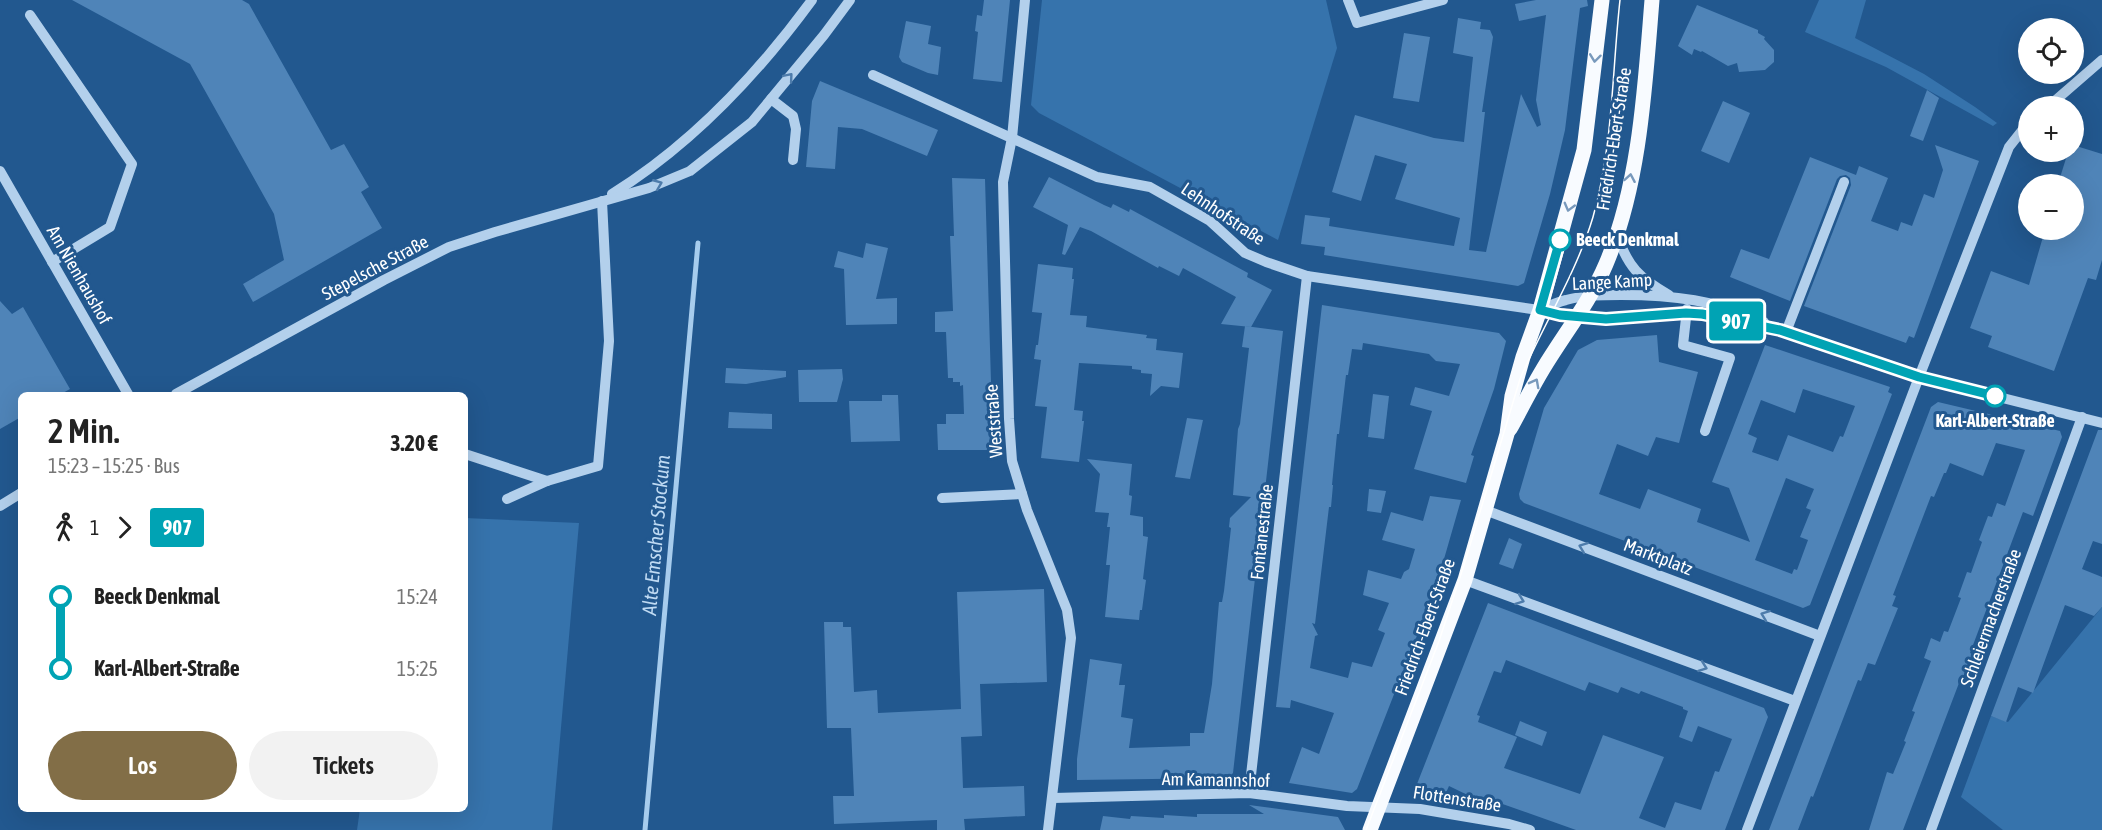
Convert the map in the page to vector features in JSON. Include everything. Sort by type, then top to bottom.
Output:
[{"type":"main road","name":"Friedrich-Ebert-Straße","points":[[1370,830],[1465,580],[1507,434],[1512,396],[1540,310],[1584,150],[1602,0]]},
{"type":"main road","name":"Friedrich-Ebert-Straße","points":[[1507,434],[1543,369],[1578,317],[1604,268],[1617,235],[1631,176],[1643,101],[1652,0]]},
{"type":"street","points":[[800,16],[802,0]]},
{"type":"street","name":"Stepelsche Straße","points":[[602,201],[642,176],[666,157],[734,94],[812,0]]},
{"type":"street","name":"Stepelsche Straße","points":[[180,392],[449,247],[649,188],[690,171],[752,122],[850,0]]},
{"type":"street","name":"Weststraße","points":[[1025,0],[1012,138],[1003,182],[1012,461],[1022,494],[1067,610],[1071,638],[1048,830]]},
{"type":"street","points":[[1348,0],[1357,23],[1443,0]]},
{"type":"street","points":[[30,15],[132,164],[110,227],[52,262]]},
{"type":"street","points":[[2061,96],[2102,60]]},
{"type":"street","name":"Lehnhofstraße","points":[[873,75],[1096,177],[1154,189],[1210,221],[1245,253],[1266,262],[1307,276],[1540,310]]},
{"type":"street","points":[[771,99],[793,116],[796,129],[793,160]]},
{"type":"street","points":[[1747,830],[1919,377],[2009,147],[2018,136]]},
{"type":"street","name":"Am Nienhaushof","points":[[0,171],[127,392]]},
{"type":"street","points":[[1783,331],[1844,182]]},
{"type":"street","points":[[507,499],[547,481],[598,466],[609,342],[602,201]]},
{"type":"street","points":[[1617,235],[1624,256],[1635,272],[1672,296]]},
{"type":"street","name":"Fontanestraße","points":[[1249,793],[1307,276]]},
{"type":"street","name":"Lange Kamp","points":[[1540,310],[1567,299],[1590,295],[1672,296],[1713,303],[1743,312],[1783,331],[1919,377],[2102,423]]},
{"type":"street","points":[[1689,300],[1683,345],[1730,358],[1705,431]]},
{"type":"street","name":"Lange Kamp","points":[[1540,310],[1578,317],[1606,319],[1686,313],[1702,314],[1783,331]]},
{"type":"street","name":"Schleiermacherstraße","points":[[1931,830],[2082,417]]},
{"type":"street","points":[[468,455],[547,481]]},
{"type":"street","points":[[942,498],[1022,494]]},
{"type":"street","points":[[0,506],[18,499]]},
{"type":"street","name":"Marktplatz","points":[[1485,510],[1820,636]]},
{"type":"street","points":[[1465,580],[1795,701]]},
{"type":"street","name":"Am Kamannshof","points":[[1053,798],[1249,793],[1347,806],[1378,807]]},
{"type":"street","name":"Flottenstraße","points":[[1378,807],[1420,808],[1530,830]]},
{"type":"shaded area","points":[[1042,0],[1326,0],[1337,48],[1278,240],[1039,113],[1031,105]]},
{"type":"shaded area","points":[[1819,0],[1866,0],[1855,38],[1924,74],[1997,123],[1993,126],[1886,67],[1805,32]]},
{"type":"shaded area","points":[[468,518],[579,523],[552,830],[357,830],[360,812],[468,812]]},
{"type":"shaded area","points":[[2102,607],[2102,830],[2003,830],[1961,797],[1991,716],[2008,722]]},
{"type":"building","points":[[72,0],[242,0],[249,4],[331,150],[344,144],[369,187],[361,192],[382,228],[253,302],[243,284],[284,260],[274,214],[190,64]]},
{"type":"building","points":[[984,0],[1010,0],[1002,82],[973,79],[978,32],[975,31],[977,15],[982,16]]},
{"type":"building","points":[[1536,0],[1587,0],[1588,6],[1580,8],[1565,130],[1550,194],[1524,283],[1518,286],[1324,255],[1325,247],[1301,244],[1305,215],[1330,218],[1329,226],[1454,246],[1460,218],[1395,199],[1407,164],[1375,155],[1361,201],[1332,192],[1355,115],[1434,138],[1464,142],[1473,57],[1453,53],[1458,18],[1481,22],[1480,29],[1490,30],[1493,37],[1482,112],[1485,112],[1469,250],[1486,252],[1521,94],[1537,127],[1541,125],[1536,100],[1546,15],[1519,21],[1515,4]]},
{"type":"building","points":[[1697,5],[1758,30],[1758,33],[1765,37],[1764,39],[1774,50],[1774,62],[1765,70],[1739,72],[1737,63],[1728,66],[1702,51],[1694,49],[1692,55],[1678,46]]},
{"type":"building","points":[[906,21],[931,26],[928,44],[941,47],[938,75],[902,62],[899,57]]},
{"type":"building","points":[[1404,33],[1430,37],[1419,102],[1393,98]]},
{"type":"building","points":[[820,81],[938,130],[927,156],[862,129],[838,127],[835,169],[806,167],[812,101]]},
{"type":"building","points":[[1927,90],[1939,98],[1923,141],[1910,136]]},
{"type":"building","points":[[1723,101],[1750,113],[1729,163],[1701,151]]},
{"type":"building","points":[[1935,145],[1979,161],[1914,338],[1909,336],[1906,343],[1804,306],[1851,185],[1850,178],[1846,175],[1837,179],[1790,301],[1730,277],[1741,249],[1769,259],[1810,157],[1856,175],[1859,166],[1888,178],[1871,221],[1898,231],[1901,222],[1912,226],[1924,194],[1934,198],[1943,170]]},
{"type":"building","points":[[2084,148],[2102,154],[2102,260],[2096,280],[2088,278],[2054,371],[1988,347],[1992,336],[1970,328],[1991,271],[2029,285],[2042,240],[2084,240],[2084,174],[2061,174],[2065,162],[2084,162]]},
{"type":"building","points":[[1049,177],[1111,208],[1113,204],[1129,212],[1130,209],[1248,273],[1247,277],[1272,290],[1251,327],[1221,324],[1236,297],[1183,268],[1179,276],[1159,266],[1158,268],[1091,231],[1080,227],[1065,255],[1062,254],[1068,225],[1033,207]]},
{"type":"building","points":[[952,178],[985,179],[993,450],[938,450],[937,424],[946,424],[946,414],[964,414],[963,385],[960,386],[960,382],[953,382],[953,378],[948,378],[946,332],[935,332],[935,312],[953,311],[950,236],[954,236]]},
{"type":"building","points":[[866,243],[888,248],[876,299],[897,298],[897,324],[846,325],[844,269],[834,267],[838,251],[863,258]]},
{"type":"building","points":[[1038,264],[1073,268],[1070,315],[1087,316],[1086,327],[1147,335],[1146,338],[1157,339],[1156,350],[1183,353],[1179,388],[1161,386],[1150,396],[1152,374],[1141,373],[1141,370],[1132,369],[1132,366],[1079,363],[1074,410],[1083,411],[1082,421],[1084,421],[1079,462],[1041,458],[1047,407],[1035,406],[1041,360],[1034,359],[1042,313],[1032,312]]},
{"type":"building","points":[[0,301],[12,314],[23,307],[70,389],[65,392],[18,392],[18,419],[0,429]]},
{"type":"building","points":[[1322,305],[1499,333],[1506,341],[1494,389],[1471,455],[1474,456],[1466,483],[1414,469],[1432,411],[1410,405],[1415,387],[1449,396],[1460,364],[1436,361],[1429,354],[1363,343],[1362,350],[1352,349],[1348,375],[1346,375],[1339,434],[1337,434],[1331,507],[1329,507],[1315,624],[1312,623],[1318,635],[1315,636],[1310,668],[1348,678],[1352,662],[1372,667],[1385,633],[1378,630],[1389,603],[1363,595],[1368,570],[1401,579],[1404,572],[1409,569],[1415,549],[1382,540],[1391,512],[1423,521],[1430,496],[1461,500],[1425,615],[1357,789],[1352,793],[1289,783],[1302,747],[1319,754],[1334,713],[1291,700],[1290,708],[1276,707]]},
{"type":"building","points":[[1245,326],[1283,331],[1233,773],[1228,778],[1077,780],[1077,759],[1090,659],[1122,664],[1119,685],[1125,685],[1121,717],[1133,719],[1129,748],[1190,746],[1190,733],[1204,733],[1212,684],[1219,602],[1222,602],[1224,591],[1231,528],[1229,527],[1230,518],[1251,497],[1233,495],[1238,429],[1249,348],[1242,347]]},
{"type":"building","points":[[1657,335],[1659,362],[1698,372],[1679,443],[1656,437],[1648,456],[1617,444],[1599,494],[1640,509],[1648,489],[1701,509],[1697,522],[1750,542],[1729,488],[1712,482],[1765,345],[1890,387],[1888,392],[1892,394],[1810,605],[1803,608],[1524,503],[1520,499],[1519,494],[1544,408],[1578,350],[1597,340]],"holes":[[[1803,389],[1855,406],[1843,437],[1840,436],[1833,452],[1788,435],[1778,461],[1752,452],[1757,438],[1748,434],[1761,400],[1795,413]],[[1786,478],[1814,489],[1806,508],[1811,510],[1800,537],[1808,540],[1797,570],[1794,569],[1792,574],[1755,560]]]},
{"type":"building","points":[[726,368],[786,371],[786,377],[746,384],[725,383]]},
{"type":"building","points":[[842,369],[843,379],[837,402],[799,402],[798,370]]},
{"type":"building","points":[[1373,394],[1389,396],[1384,439],[1368,437]]},
{"type":"building","points":[[882,395],[898,395],[900,441],[851,442],[849,401],[882,401]]},
{"type":"building","points":[[1938,402],[2060,431],[2062,437],[2033,516],[2023,512],[1970,653],[1972,654],[1961,684],[1959,683],[1903,830],[1869,830],[1887,772],[1893,774],[1906,742],[1904,741],[1915,712],[1912,711],[1931,661],[1924,658],[1931,638],[1940,642],[1944,631],[1948,632],[1961,598],[1958,597],[1967,572],[1971,573],[1982,542],[1979,540],[1988,516],[1992,517],[1997,503],[2005,506],[2025,450],[1996,443],[1983,476],[1950,463],[1934,497],[1931,496],[1893,595],[1896,596],[1892,606],[1898,608],[1875,665],[1868,663],[1861,681],[1858,680],[1798,830],[1769,830],[1931,407]]},
{"type":"building","points":[[729,412],[772,414],[772,429],[728,428]]},
{"type":"building","points":[[1187,418],[1203,420],[1190,479],[1175,477]]},
{"type":"building","points":[[2098,430],[2102,430],[2102,544],[2093,541],[2082,569],[2102,577],[2102,607],[2094,616],[2065,605],[2033,693],[2018,687],[2006,722],[1991,716]]},
{"type":"building","points":[[1087,459],[1132,464],[1130,515],[1143,517],[1143,536],[1148,537],[1143,579],[1146,580],[1139,620],[1105,617],[1110,565],[1106,565],[1110,527],[1107,527],[1109,513],[1095,512],[1100,474]]},
{"type":"building","points":[[1369,489],[1386,491],[1381,513],[1367,511]]},
{"type":"building","points":[[1509,538],[1522,544],[1513,569],[1499,564]]},
{"type":"building","points":[[1044,589],[1047,682],[980,684],[982,736],[961,737],[963,788],[1024,786],[1025,816],[964,819],[965,830],[937,830],[937,820],[834,824],[833,796],[854,796],[851,728],[827,728],[824,622],[843,622],[843,627],[851,627],[854,692],[877,690],[878,713],[961,709],[957,592]]},
{"type":"building","points":[[1488,603],[1764,708],[1768,717],[1725,830],[1576,830],[1494,801],[1493,804],[1480,801],[1449,786],[1445,795],[1417,784]],"holes":[[[1506,660],[1585,691],[1589,682],[1618,693],[1621,687],[1639,694],[1641,691],[1688,711],[1679,737],[1692,742],[1698,726],[1732,739],[1719,772],[1715,771],[1701,810],[1675,802],[1665,828],[1639,818],[1664,757],[1603,735],[1580,794],[1504,768],[1517,737],[1478,722],[1480,716],[1477,715],[1494,671],[1501,673]]]},
{"type":"building","points":[[1520,721],[1547,732],[1542,746],[1515,735]]},
{"type":"building","points":[[1249,805],[1338,817],[1345,830],[1100,830],[1103,816],[1130,819],[1131,816],[1164,818],[1164,815],[1197,817],[1197,814],[1264,814]]},
{"type":"waterway","name":"Alte Emscher Stockum","points":[[645,830],[698,243]]},
{"type":"tram line","points":[[1366,830],[1439,641],[1520,379],[1578,259],[1593,217],[1605,164],[1620,0]]},
{"type":"bus line","name":"907","points":[[1560,240],[1540,310],[1560,315],[1606,319],[1686,313],[1726,318],[1780,330],[1919,377],[1995,396]]},
{"type":"place","name":"Beeck Denkmal","points":[[1560,240]]},
{"type":"place","name":"Karl-Albert-Straße","points":[[1995,396]]}]
